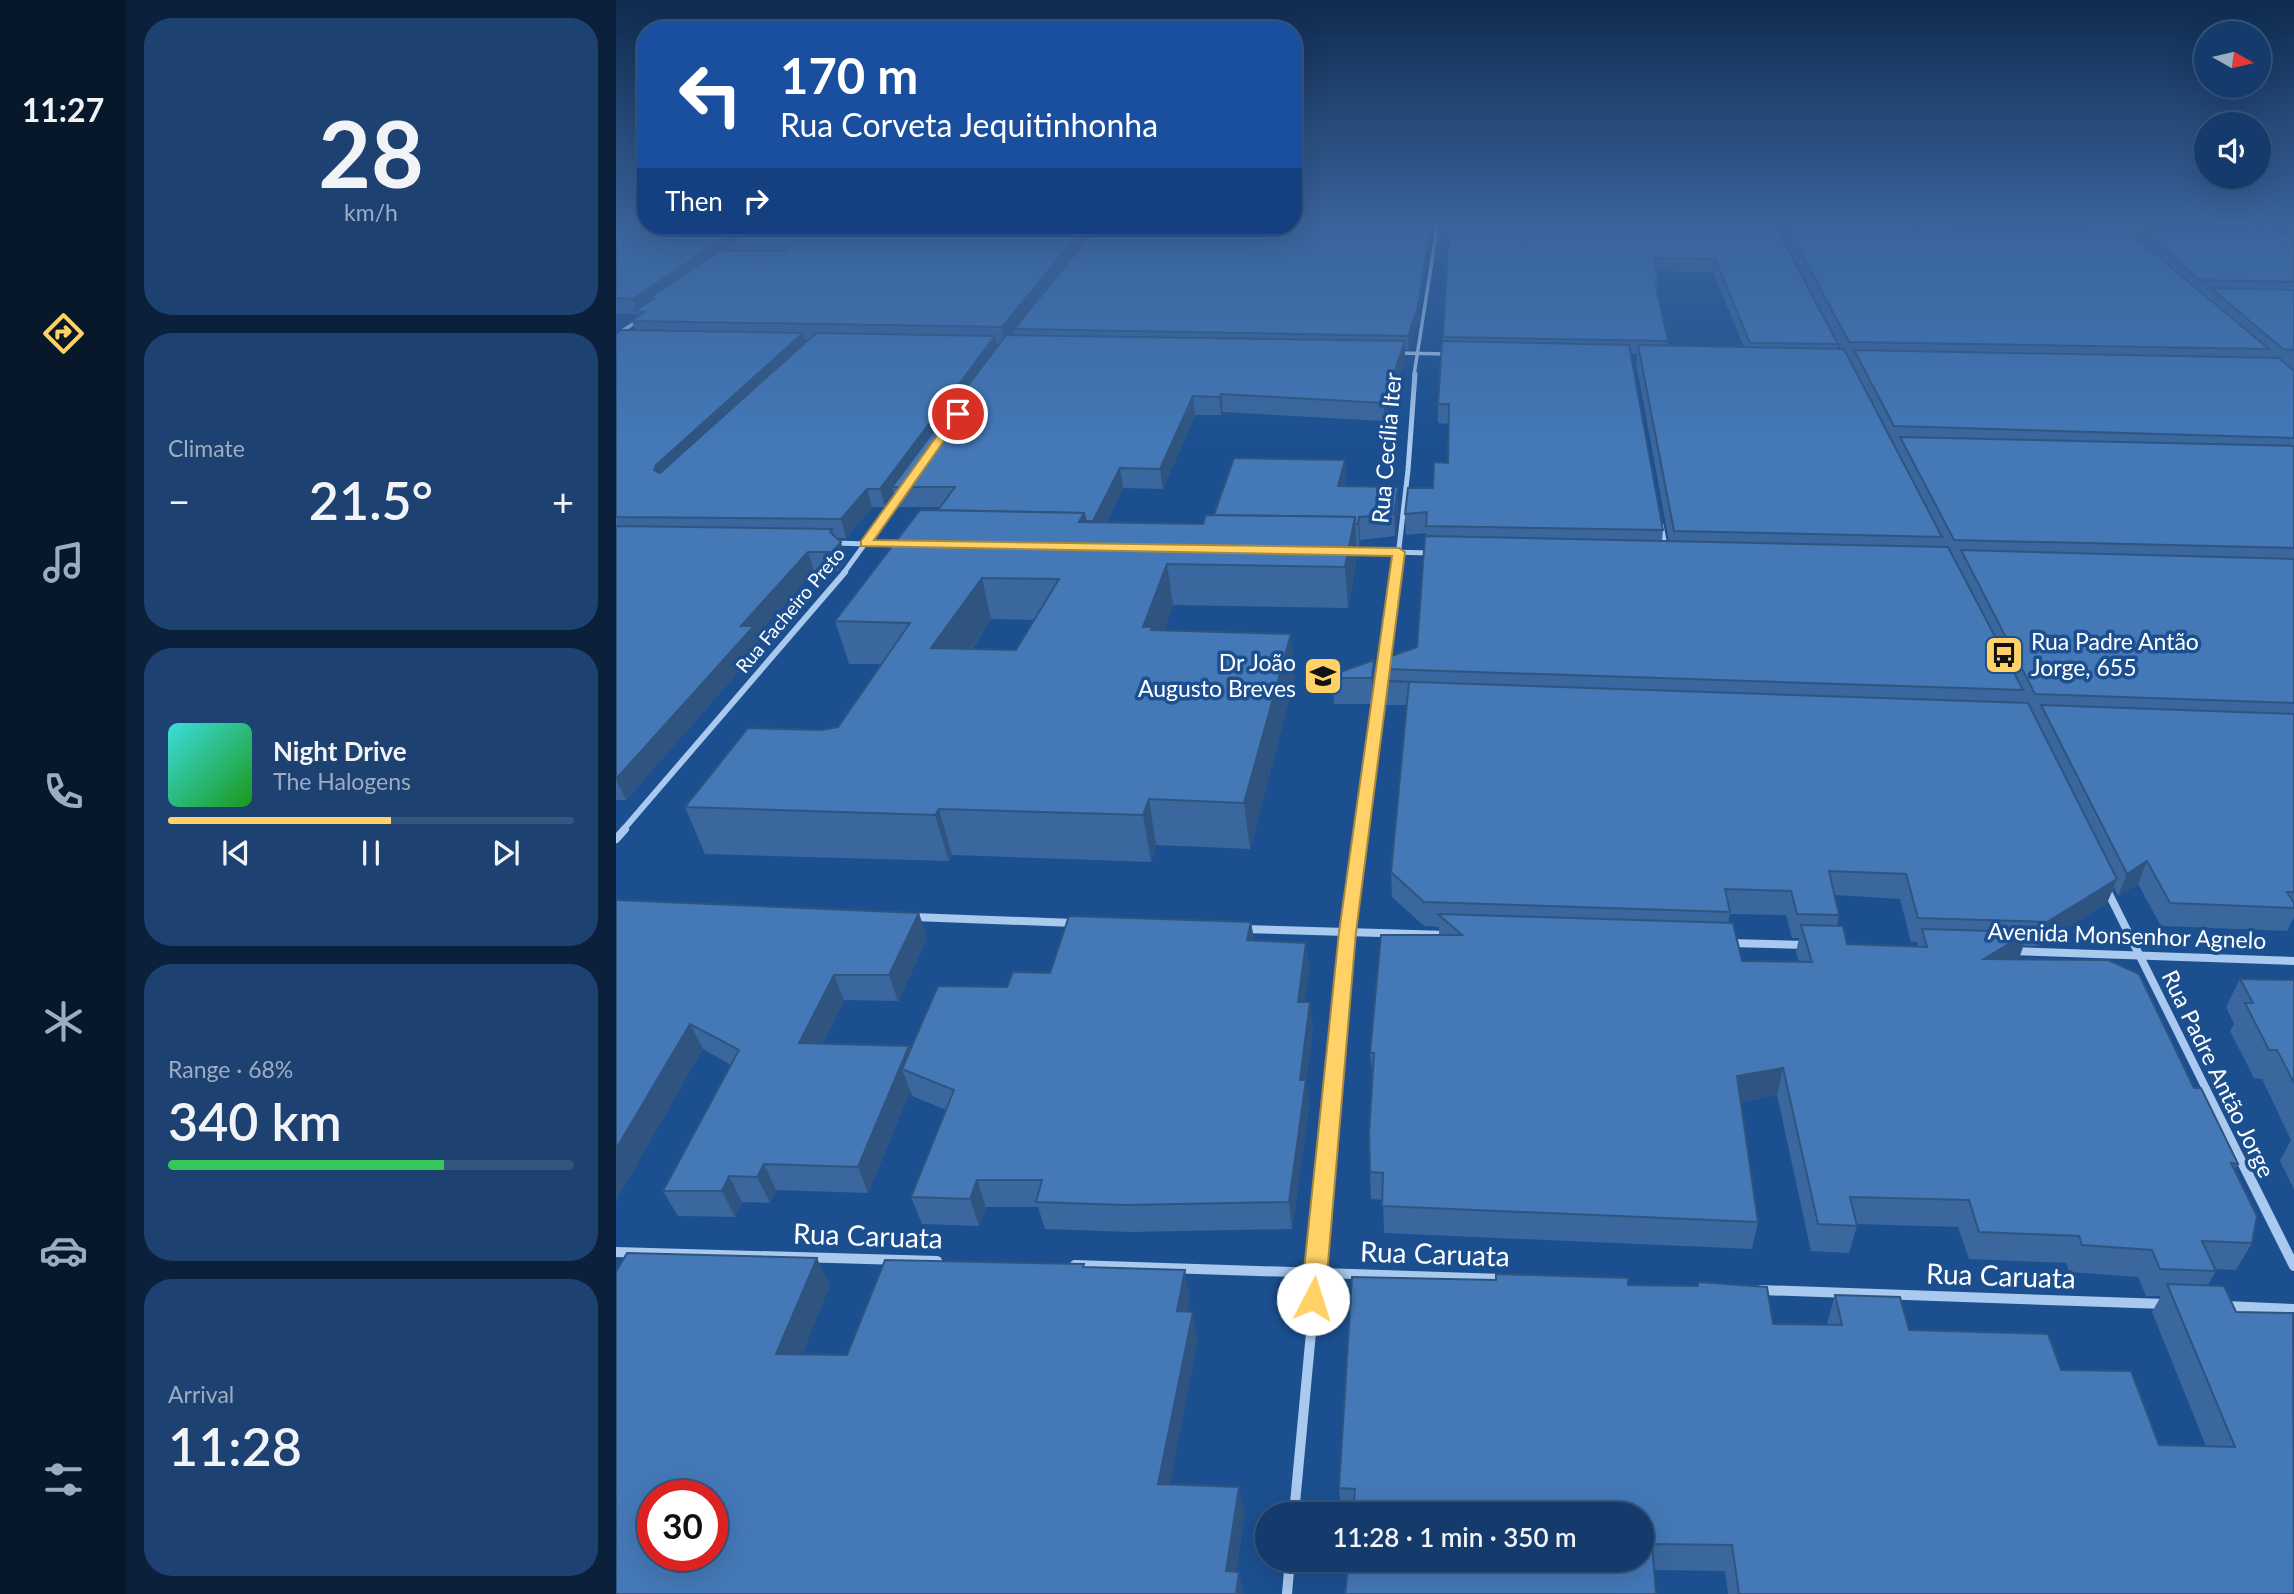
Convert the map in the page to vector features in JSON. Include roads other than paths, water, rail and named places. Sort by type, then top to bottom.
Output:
[{"type":"street","name":"Rua Cecília Iter","points":[[1295,1502],[1348,932],[1399,552],[1416,354],[1426,296]]},
{"type":"street","points":[[629,342],[616,341],[622,331],[645,316]]},
{"type":"street","points":[[1388,353],[1456,354]]},
{"type":"street","name":"Rua Facheiro Preto","points":[[616,839],[866,544],[902,492]]},
{"type":"street","points":[[1654,557],[1667,557],[1660,517]]},
{"type":"street","points":[[824,543],[907,545]]},
{"type":"street","points":[[1344,551],[1439,553]]},
{"type":"street","points":[[1381,698],[1394,699]]},
{"type":"street","name":"Rua Padre Antão Jorge","points":[[2104,884],[2294,1266]]},
{"type":"street","points":[[900,917],[1083,923]]},
{"type":"street","points":[[1236,929],[1459,936]]},
{"type":"street","points":[[1723,943],[1820,946]]},
{"type":"street","name":"Avenida Monsenhor Agnelo","points":[[2001,951],[2294,961]]},
{"type":"street","name":"Rua Caruata","points":[[616,1252],[952,1262]]},
{"type":"street","name":"Rua Caruata","points":[[1064,1265],[1521,1280]]},
{"type":"street","name":"Rua Caruata","points":[[1754,1289],[2182,1305]]},
{"type":"street","points":[[2210,1306],[2294,1309]]},
{"type":"street","points":[[1287,1594],[1289,1572]]},
{"type":"place","name":"Rua Padre Antão Jorge, 655","points":[[2004,655]]},
{"type":"place","name":"Dr João Augusto Breves","points":[[1323,676]]}]
